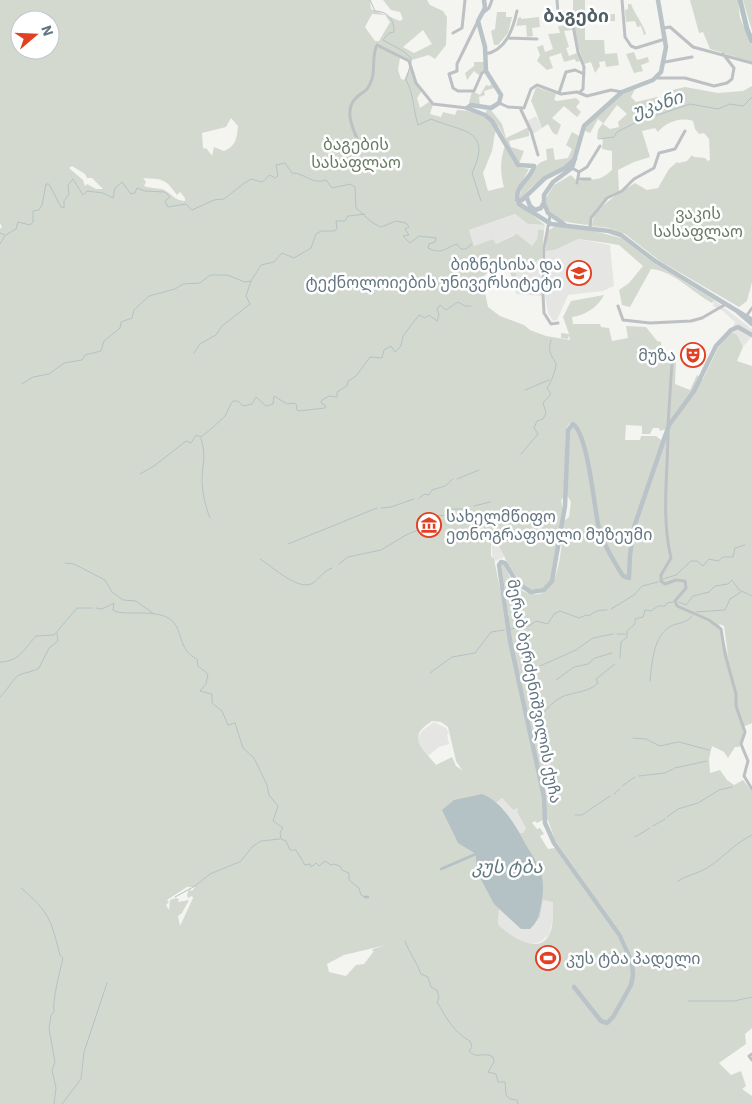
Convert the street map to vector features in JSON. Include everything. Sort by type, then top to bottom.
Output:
[{"type":"street","points":[[454,34],[462,28],[466,0]]},
{"type":"street","points":[[483,13],[484,0]]},
{"type":"street","points":[[486,71],[482,73],[474,91],[458,91],[453,88],[450,74],[457,70],[457,64],[478,21],[492,0]]},
{"type":"street","points":[[558,0],[558,12],[570,14],[584,74],[583,89],[579,93]]},
{"type":"street","points":[[622,0],[625,37],[630,46],[636,48],[666,39]]},
{"type":"street","points":[[658,0],[666,39],[665,62],[658,78]]},
{"type":"street","points":[[485,54],[496,51],[508,38],[517,11]]},
{"type":"street","points":[[478,21],[485,54],[486,71],[500,92],[499,103]]},
{"type":"street","points":[[664,28],[670,28],[693,47],[752,63]]},
{"type":"street","points":[[508,38],[537,38]]},
{"type":"street","points":[[361,147],[350,120],[351,106],[354,100],[365,93],[371,81],[376,46],[411,63],[416,83],[433,104],[467,108],[485,115],[492,122],[518,165],[534,166],[520,187],[518,200]]},
{"type":"street","points":[[547,188],[572,168],[584,126],[622,92],[658,78],[685,78],[714,86],[722,85],[732,79],[734,68],[723,54]]},
{"type":"street","points":[[665,62],[692,57]]},
{"type":"street","points":[[559,93],[566,72],[575,70],[584,74]]},
{"type":"street","points":[[520,110],[526,107],[531,89],[536,86],[559,93],[579,93],[592,96],[611,90],[622,92]]},
{"type":"street","points":[[467,108],[471,106],[490,109],[499,103]]},
{"type":"street","points":[[499,103],[520,110],[531,130],[538,155]]},
{"type":"street","points":[[590,228],[591,218],[608,198],[622,191],[637,176],[654,168],[659,153],[675,149],[685,132]]},
{"type":"street","points":[[579,172],[587,168],[600,146]]},
{"type":"street","points":[[518,200],[522,200],[540,182],[567,167],[576,158]]},
{"type":"street","points":[[572,168],[579,172]]},
{"type":"street","points":[[579,172],[577,181],[590,179]]},
{"type":"street","points":[[528,198],[530,206],[535,210],[541,208],[547,188],[546,181],[540,182]]},
{"type":"street","points":[[530,211],[528,198],[531,190]]},
{"type":"street","points":[[518,200],[549,225],[590,228],[608,231],[625,237],[655,261],[752,320]]},
{"type":"street","points":[[544,203],[550,216],[544,258],[544,313],[551,324],[558,323]]},
{"type":"street","points":[[550,216],[567,225]]},
{"type":"street","points":[[618,306],[623,320],[650,324],[702,318],[726,304]]},
{"type":"street","points":[[745,317],[752,308]]},
{"type":"street","points":[[745,317],[752,324]]},
{"type":"street","name":"მერაბ ბერძენიშვილის ქუჩა","points":[[574,987],[602,1021],[607,1023],[613,1017],[631,985],[634,975],[632,962],[620,936],[554,843],[547,830],[544,797],[510,641],[499,565],[500,562],[505,563],[517,583],[531,592],[544,590],[552,581],[564,506],[568,430],[573,424],[582,439],[594,491],[601,534],[622,576],[628,579],[634,527],[668,428],[694,391],[716,346],[728,332],[738,327],[752,336]]},
{"type":"street","points":[[672,362],[668,428],[667,528],[668,548],[671,558],[661,575],[661,581],[665,584],[676,580],[685,581],[686,588],[675,601],[677,606],[708,620],[721,629],[736,694],[736,706],[744,725],[744,737],[741,744],[748,760],[745,779],[752,789]]},
{"type":"street","points":[[752,1054],[749,1056],[752,1060]]},
{"type":"shaded area","points":[[536,116],[542,128],[533,134],[527,121]]},
{"type":"shaded area","points":[[515,214],[528,224],[545,225],[544,230],[538,230],[537,239],[532,246],[513,235],[496,244],[493,239],[474,246],[469,230]]},
{"type":"shaded area","name":"ბიზნესისა და ტექნოლოიების უნივერსიტეტი","points":[[578,239],[610,245],[614,286],[603,291],[568,295],[557,320],[553,321],[548,313],[545,296],[546,251],[555,250]]},
{"type":"shaded area","points":[[542,258],[542,296],[516,294],[513,279],[516,279],[516,261],[537,261]]},
{"type":"shaded area","points":[[714,300],[752,329],[752,336],[743,347],[737,336],[731,332],[735,322],[723,311],[713,306]]},
{"type":"shaded area","points":[[491,539],[494,539],[504,557],[493,562]]},
{"type":"shaded area","points":[[434,722],[446,728],[449,733],[447,734],[449,744],[439,747],[428,756],[419,746],[417,738],[423,730]]},
{"type":"shaded area","points":[[502,798],[513,810],[517,807],[519,809],[517,812],[526,828],[523,833],[520,833],[496,803]]},
{"type":"shaded area","points":[[543,900],[553,901],[552,923],[549,935],[540,942],[530,944],[519,941],[509,935],[498,924],[499,909],[521,929],[536,923]]},
{"type":"green space","name":"ბაგების სასაფლაო","points":[[0,0],[370,0],[371,9],[400,21],[403,19],[400,12],[391,10],[383,0],[427,0],[430,5],[443,11],[447,17],[446,45],[435,59],[429,55],[408,61],[400,58],[398,70],[401,79],[404,80],[409,69],[412,70],[421,92],[417,98],[420,108],[429,102],[433,104],[430,114],[441,117],[443,112],[455,115],[457,110],[470,111],[484,117],[498,129],[495,133],[492,151],[483,173],[488,191],[504,187],[501,166],[505,146],[519,167],[529,169],[520,185],[515,202],[545,225],[528,224],[515,214],[469,230],[474,246],[493,239],[496,244],[517,234],[532,246],[537,239],[538,230],[544,230],[542,258],[537,261],[516,261],[516,279],[513,279],[505,262],[491,264],[495,270],[490,270],[482,278],[488,307],[500,316],[524,325],[530,330],[546,336],[570,340],[569,335],[568,339],[561,338],[561,333],[569,334],[563,317],[571,301],[604,295],[591,310],[572,317],[573,324],[600,324],[601,327],[609,328],[612,341],[628,338],[626,326],[646,327],[657,341],[661,342],[664,363],[676,361],[675,384],[690,390],[697,375],[703,379],[718,348],[731,332],[737,335],[743,347],[737,361],[752,366],[752,723],[743,727],[743,737],[739,747],[735,747],[728,758],[724,752],[712,746],[709,759],[710,773],[720,770],[727,780],[734,785],[743,780],[752,791],[752,1028],[745,1034],[746,1044],[719,1063],[731,1075],[741,1071],[746,1086],[742,1089],[752,1096],[752,1104],[0,1104],[0,229],[2,227],[0,223]],"holes":[[[372,14],[385,15],[390,22],[379,41],[375,41],[365,27]],[[423,30],[432,44],[414,53],[403,47]],[[231,118],[238,126],[235,141],[231,147],[224,151],[214,147],[212,156],[207,149],[203,148],[202,133],[226,127]],[[72,166],[85,174],[87,178],[92,178],[103,189],[96,189],[87,184],[85,186],[83,180],[69,168]],[[143,178],[164,181],[177,195],[180,192],[185,201],[178,200],[162,189],[144,186],[146,182]],[[570,423],[567,495],[571,502],[569,517],[564,521],[555,578],[549,588],[542,593],[530,594],[518,588],[504,565],[501,565],[509,616],[506,618],[494,559],[491,556],[491,539],[494,539],[514,573],[524,585],[530,590],[544,588],[550,581],[563,510],[561,500],[564,497],[566,428]],[[626,425],[642,426],[642,434],[650,434],[653,428],[659,428],[660,431],[666,429],[661,440],[656,436],[641,436],[640,440],[625,440]],[[719,624],[724,626],[728,655]],[[432,721],[441,722],[448,727],[456,761],[462,770],[456,766],[452,757],[436,765],[419,743],[419,733]],[[502,798],[513,810],[518,809],[517,812],[526,828],[523,833],[520,833],[496,803]],[[548,820],[555,840],[624,939],[634,961],[634,980],[630,960],[618,937],[556,848],[548,849],[540,836],[544,834],[540,828],[537,829],[532,823],[535,821],[537,823]],[[187,887],[195,887],[192,891],[189,889],[188,898],[192,896],[193,898],[180,926],[178,916],[182,913],[189,900],[178,902],[179,899],[176,898],[170,900],[169,910],[166,905],[169,902],[167,900]],[[543,900],[553,902],[550,933],[545,940],[532,944],[509,934],[498,924],[499,909],[521,929],[530,929],[540,917]],[[386,945],[373,949],[372,951],[374,951],[364,964],[356,965],[346,976],[329,972],[327,964],[344,955]]]},
{"type":"green space","points":[[573,0],[585,0],[585,40],[604,40],[605,54],[617,53],[619,65],[606,67],[605,61],[599,62],[600,66],[595,73],[591,62],[584,64],[573,30]]},
{"type":"green space","points":[[690,0],[738,0],[740,18],[752,45],[752,62],[710,49],[703,32],[699,33]]},
{"type":"green space","points":[[743,0],[752,0],[752,31]]},
{"type":"green space","points":[[628,4],[631,4],[646,34],[644,35],[641,26],[637,27],[635,21],[626,22],[625,10],[628,9]]},
{"type":"green space","points":[[497,12],[506,12],[506,17],[512,17],[508,33],[498,45],[494,45],[491,31],[495,29]]},
{"type":"green space","points":[[615,14],[615,21],[601,21],[601,15]]},
{"type":"green space","points":[[521,17],[521,19],[539,17],[540,27],[532,28],[533,36],[527,37],[526,25],[516,26],[518,18]]},
{"type":"green space","points":[[571,25],[572,30],[564,31],[569,47],[566,48],[569,56],[577,53],[580,61],[576,62],[575,59],[564,62],[561,53],[549,57],[553,68],[547,70],[537,61],[540,55],[537,47],[543,45],[545,52],[553,49],[548,34],[560,33],[558,26]]},
{"type":"green space","points":[[634,52],[637,60],[648,57],[649,62],[641,65],[643,71],[634,73],[626,54]]},
{"type":"green space","points":[[474,62],[485,62],[485,69],[480,76],[474,71],[467,80],[465,73],[474,66]]},
{"type":"green space","points":[[493,81],[498,87],[484,91],[485,95],[479,97],[480,106],[469,103],[472,91],[480,95],[486,85],[490,86]]},
{"type":"green space","name":"ვაკის სასაფლაო","points":[[752,86],[752,282],[747,301],[739,307],[660,261],[625,234],[609,228],[592,226],[593,219],[602,207],[635,183],[647,190],[658,188],[669,169],[677,162],[687,161],[692,155],[710,160],[709,139],[704,133],[699,134],[695,129],[693,121],[674,121],[665,125],[658,132],[655,128],[642,131],[650,157],[618,170],[619,191],[600,205],[593,214],[589,225],[561,220],[550,212],[546,198],[554,185],[571,175],[578,182],[586,179],[601,178],[612,170],[612,151],[602,149],[603,138],[597,139],[598,130],[603,123],[598,119],[590,133],[583,130],[599,111],[620,95],[635,89],[631,97],[636,102],[657,97],[665,102],[672,90],[685,87],[718,93],[743,91]],"holes":[[[617,105],[627,114],[618,122],[619,127],[610,129],[603,124]]]},
{"type":"green space","points":[[536,87],[556,94],[554,100],[576,98],[580,102],[576,107],[581,112],[577,117],[564,106],[552,118],[561,125],[557,135],[553,133],[548,124],[542,128],[531,101]]},
{"type":"green space","points":[[487,110],[491,110],[502,124],[506,138],[529,127],[529,136],[509,141],[511,147],[524,151],[519,164],[499,127],[485,114]]},
{"type":"green space","points":[[572,132],[579,136],[573,160],[528,190],[522,205],[519,202],[524,183],[536,166],[547,160],[546,149],[553,148],[555,160],[568,158],[572,149],[566,145]]},
{"type":"green space","points":[[556,226],[590,230],[621,238],[655,264],[714,300],[712,303],[675,278],[651,269],[630,307],[622,305],[619,290],[629,283],[643,266],[619,245],[607,243],[578,239],[555,250],[546,251],[547,231]]},
{"type":"water","name":"კუს ტბა","points":[[482,794],[500,806],[510,818],[536,861],[542,876],[543,893],[538,918],[530,929],[521,929],[494,904],[476,870],[476,854],[458,843],[442,810],[454,800]]},
{"type":"waterway","name":"უკანი","points":[[370,0],[375,11],[387,14],[392,20],[394,32],[389,33],[383,40],[403,51],[411,58],[411,63]]},
{"type":"waterway","points":[[740,0],[752,41]]},
{"type":"waterway","name":"უკანი","points":[[410,66],[406,80],[411,91],[418,125],[431,119],[463,130],[471,134],[476,140],[479,148],[478,159],[472,173],[481,201]]},
{"type":"waterway","name":"უკანი","points":[[599,139],[614,137],[617,132],[637,122],[690,104],[718,109],[730,104],[743,106],[752,97]]},
{"type":"waterway","points":[[6,235],[16,229],[18,222],[30,225],[33,222],[33,211],[39,210],[42,205],[46,184],[49,184],[61,207],[64,208],[64,201],[69,194],[68,185],[73,179],[83,195],[87,191],[103,193],[113,198],[115,188],[122,182],[131,194],[135,193],[137,188],[145,191],[165,192],[170,197],[165,201],[168,207],[186,204],[192,210],[214,200],[224,199],[251,179],[262,182],[270,175],[275,178],[278,176],[276,165],[285,163],[292,173],[317,181],[326,180],[332,188],[350,184],[355,187],[356,208],[381,227],[396,221],[406,223],[409,227],[405,229],[409,235],[403,236],[410,243],[419,236],[436,238],[435,242],[429,244],[428,248],[437,251],[457,244],[461,249],[466,249],[472,244]]},
{"type":"waterway","points":[[22,384],[33,377],[49,374],[64,363],[82,360],[85,355],[101,351],[104,341],[120,328],[121,322],[132,318],[134,310],[149,296],[175,289],[183,284],[200,283],[210,275],[227,275],[245,282],[251,281],[261,265],[274,262],[282,253],[294,258],[311,248],[316,234],[321,231],[335,231],[337,228],[336,221],[345,221],[348,216],[365,214]]},
{"type":"waterway","points":[[0,233],[5,235]]},
{"type":"waterway","points":[[0,244],[5,236]]},
{"type":"waterway","points":[[194,353],[200,344],[216,335],[222,326],[250,304],[246,296],[251,281]]},
{"type":"waterway","points":[[140,474],[154,466],[186,441],[191,443],[196,435],[200,437],[205,434],[225,416],[233,401],[238,401],[243,406],[252,404],[256,397],[266,406],[273,404],[274,396],[287,404],[295,403],[296,409],[299,411],[325,408],[325,405],[321,403],[322,400],[329,396],[337,397],[337,392],[347,386],[348,381],[356,376],[370,357],[382,358],[384,350],[391,346],[395,352],[401,346],[403,336],[419,315],[425,318],[429,315],[437,321],[439,315],[437,309],[440,305],[446,310],[458,302],[465,306],[471,306]]},
{"type":"waterway","points":[[521,454],[538,434],[534,428],[537,421],[543,419],[546,413],[543,403],[551,394],[547,388],[553,376],[556,363],[550,352],[551,340]]},
{"type":"waterway","points":[[525,390],[549,380]]},
{"type":"waterway","points":[[201,438],[204,454],[203,488],[210,518]]},
{"type":"waterway","points":[[457,479],[479,470]]},
{"type":"waterway","points":[[419,498],[425,494],[429,495],[432,490],[445,486],[453,479]]},
{"type":"waterway","points":[[381,508],[391,507],[414,499]]},
{"type":"waterway","points":[[474,506],[490,502]]},
{"type":"waterway","points":[[288,544],[377,508]]},
{"type":"waterway","points":[[339,564],[348,557],[381,550],[406,535],[425,527],[436,516],[448,515],[449,509],[464,509]]},
{"type":"waterway","points":[[663,579],[676,575],[691,561],[697,561],[703,566],[709,559],[718,561],[723,557],[733,557],[735,548],[745,545]]},
{"type":"waterway","points":[[260,559],[286,577],[307,585],[313,583],[332,568]]},
{"type":"waterway","points":[[65,563],[74,564],[105,580],[112,592],[123,600],[136,601],[154,614]]},
{"type":"waterway","points":[[679,602],[686,605],[693,596],[709,592],[715,586],[728,584],[732,580],[739,590],[752,596]]},
{"type":"waterway","points":[[611,609],[634,595],[642,586],[658,582]]},
{"type":"waterway","points":[[696,612],[725,610],[730,599],[741,592]]},
{"type":"waterway","points":[[620,658],[621,642],[627,637],[627,631],[635,624],[635,619],[643,617],[645,610],[651,611],[658,606],[665,606],[667,603],[673,602]]},
{"type":"waterway","points":[[96,608],[102,609],[114,603],[113,610],[118,612],[155,614],[170,619],[174,623],[186,650],[197,659],[198,666],[208,674],[206,684],[200,691],[212,694],[212,703],[222,711],[228,725],[235,723],[243,748],[254,758],[267,785],[269,795],[278,806],[273,821],[283,828],[280,832],[281,839],[286,841],[290,850],[296,850],[305,865],[310,864],[311,867],[316,863],[319,866],[325,861],[331,865],[340,866],[342,870],[349,873],[349,880],[359,888],[361,895],[365,897]]},
{"type":"waterway","points":[[0,662],[17,657],[36,636],[54,635],[77,608],[92,608]]},
{"type":"waterway","points":[[511,629],[529,626],[536,621],[548,624],[554,614],[560,611],[579,618],[586,615],[589,616],[597,611],[607,610]]},
{"type":"waterway","points":[[650,681],[654,650],[660,636],[671,626],[685,622],[692,616]]},
{"type":"waterway","points":[[430,673],[452,657],[475,653],[491,632],[504,630]]},
{"type":"waterway","points":[[0,697],[19,675],[39,668],[49,648],[58,641],[57,633]]},
{"type":"waterway","points":[[540,666],[576,650],[593,638],[613,634]]},
{"type":"waterway","points":[[617,634],[626,634]]},
{"type":"waterway","points":[[556,680],[574,667],[588,664],[595,658],[612,653]]},
{"type":"waterway","points":[[533,727],[555,701],[594,686],[598,683],[596,679],[615,664]]},
{"type":"waterway","points":[[633,738],[646,739],[660,746],[678,742]]},
{"type":"waterway","points":[[679,742],[709,750]]},
{"type":"waterway","points":[[675,768],[707,761]]},
{"type":"waterway","points":[[639,776],[665,773],[673,769]]},
{"type":"waterway","points":[[622,786],[635,777]]},
{"type":"waterway","points":[[667,817],[678,809],[698,803],[719,790],[732,787]]},
{"type":"waterway","points":[[614,794],[620,789]]},
{"type":"waterway","points":[[575,815],[582,815],[610,796]]},
{"type":"waterway","points":[[653,826],[665,819]]},
{"type":"waterway","points":[[635,837],[650,828]]},
{"type":"waterway","points":[[678,881],[707,868],[752,835]]},
{"type":"waterway","points":[[240,862],[253,846],[261,841],[280,839]]},
{"type":"waterway","points":[[441,869],[476,854]]},
{"type":"waterway","points":[[175,897],[195,886],[210,874],[239,862]]},
{"type":"waterway","points":[[21,888],[44,911],[51,925],[60,955],[63,958],[55,994],[54,1012],[51,1015],[49,1029],[55,1062],[52,1070],[56,1088],[54,1104]]},
{"type":"waterway","points":[[405,941],[421,974],[428,977],[431,987],[437,990],[439,998],[437,1002],[447,1019],[459,1034],[470,1041],[472,1047],[469,1051],[475,1055],[490,1055],[493,1057],[494,1062],[488,1072],[496,1074],[498,1082],[505,1082],[506,1095],[510,1099],[517,1100],[518,1104]]},
{"type":"waterway","points":[[62,1104],[81,1079],[84,1052],[107,983]]},
{"type":"waterway","points":[[688,1001],[734,1001],[752,997]]},
{"type":"place","name":"ბიზნესისა და ტექნოლოიების უნივერსიტეტი","points":[[579,273]]},
{"type":"place","name":"მუზა","points":[[693,355]]},
{"type":"place","name":"სახელმწიფო ეთნოგრაფიული მუზეუმი","points":[[429,525]]},
{"type":"place","name":"კუს ტბა პადელი","points":[[548,958]]},
{"type":"district","name":"ბაგები","points":[[576,15]]}]
